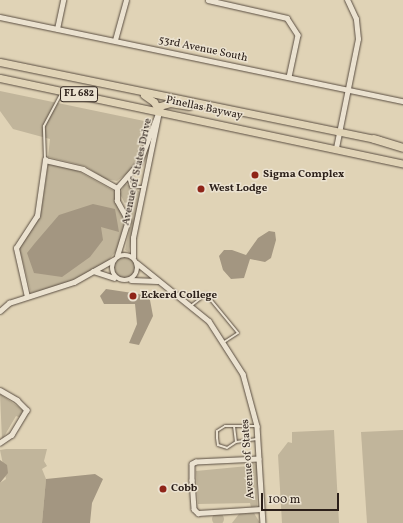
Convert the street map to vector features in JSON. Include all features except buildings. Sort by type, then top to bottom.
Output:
[{"type":"highway","points":[[374,139],[403,148]]},
{"type":"main road","name":"Pinellas Bayway","points":[[0,62],[229,110],[403,144]]},
{"type":"main road","name":"Pinellas Bayway","points":[[0,78],[336,148],[403,164]]},
{"type":"main road","points":[[129,89],[152,99],[159,111]]},
{"type":"main road","points":[[159,111],[160,106],[170,103],[229,110]]},
{"type":"street","points":[[57,29],[63,0]]},
{"type":"street","points":[[115,40],[126,0]]},
{"type":"street","points":[[208,0],[287,18],[298,35],[289,77]]},
{"type":"street","points":[[336,148],[358,28],[346,0]]},
{"type":"street","name":"53rd Avenue South","points":[[0,17],[403,101]]},
{"type":"street","name":"Avenue of States Drive","points":[[115,258],[128,221],[118,200],[117,188],[128,177],[148,146],[159,111]]},
{"type":"street","name":"Avenue of States Drive","points":[[133,257],[143,187],[159,111]]},
{"type":"street","points":[[27,297],[16,248],[37,216],[45,160],[83,169],[117,188]]},
{"type":"street","points":[[0,311],[9,303],[56,290],[115,258],[133,257],[137,264],[136,275],[128,281],[93,271]]},
{"type":"street","points":[[115,258],[111,270],[117,279]]},
{"type":"street","name":"Avenue of States","points":[[137,264],[192,305],[224,342],[246,383],[257,426],[262,523]]},
{"type":"street","name":"Avenue of States","points":[[128,281],[152,279],[163,283]]},
{"type":"street","points":[[0,390],[18,400],[26,410],[12,435],[0,443]]},
{"type":"street","points":[[259,459],[196,462],[192,464],[192,480],[194,509],[198,513],[261,510]]},
{"type":"lane","points":[[45,160],[44,126],[62,90]]},
{"type":"lane","points":[[128,177],[131,187],[143,187]]},
{"type":"lane","points":[[192,305],[206,294],[238,333],[224,342]]},
{"type":"lane","points":[[234,426],[236,442]]},
{"type":"lane","points":[[257,426],[220,427],[217,438],[222,448],[231,447],[236,442],[258,438]]},
{"type":"shaded area","points":[[0,91],[149,122],[142,148],[130,171],[117,181],[105,179],[85,166],[48,157],[50,139],[13,129],[0,111]]},
{"type":"shaded area","points":[[55,164],[78,171],[114,191],[126,220],[124,233],[120,247],[105,264],[60,286],[31,293],[19,247],[41,212],[48,165]]},
{"type":"shaded area","points":[[125,183],[140,192],[129,252],[125,250],[132,217],[120,194]]},
{"type":"shaded area","points":[[93,204],[115,209],[119,232],[101,227],[103,240],[90,257],[62,277],[34,273],[27,253],[35,243],[59,215]]},
{"type":"shaded area","points":[[269,231],[275,232],[276,240],[271,258],[265,262],[250,259],[244,278],[231,279],[223,270],[219,256],[224,250],[232,250],[246,255],[258,238]]},
{"type":"shaded area","points":[[125,257],[133,260],[136,268],[133,276],[125,279],[117,276],[114,268],[117,260]]},
{"type":"shaded area","points":[[106,289],[139,294],[150,300],[153,316],[139,345],[129,343],[137,324],[135,304],[104,304],[100,296]]},
{"type":"shaded area","points":[[0,394],[23,410],[21,418],[16,416],[2,440]]},
{"type":"shaded area","points":[[334,430],[339,523],[282,523],[278,455],[288,442],[292,443],[292,432]]},
{"type":"shaded area","points":[[403,430],[403,523],[367,523],[361,432]]},
{"type":"shaded area","points":[[47,449],[44,461],[47,466],[42,469],[46,479],[42,523],[0,523],[0,483],[6,479],[0,450]]},
{"type":"shaded area","points":[[0,460],[7,465],[8,473],[0,483]]},
{"type":"shaded area","points":[[250,461],[257,465],[257,506],[251,507],[250,503],[198,504],[196,471],[248,466]]},
{"type":"shaded area","points":[[95,474],[103,479],[92,503],[90,523],[42,523],[46,479]]},
{"type":"shaded area","points":[[218,513],[222,515],[224,519],[222,523],[218,525],[214,523],[212,519],[214,515]]},
{"type":"shaded area","points":[[254,513],[260,523],[232,523],[239,514]]},
{"type":"place","name":"Sigma Complex","points":[[255,175]]},
{"type":"place","name":"West Lodge","points":[[201,189]]},
{"type":"place","name":"Eckerd College","points":[[133,296]]},
{"type":"place","name":"Cobb","points":[[163,489]]}]
